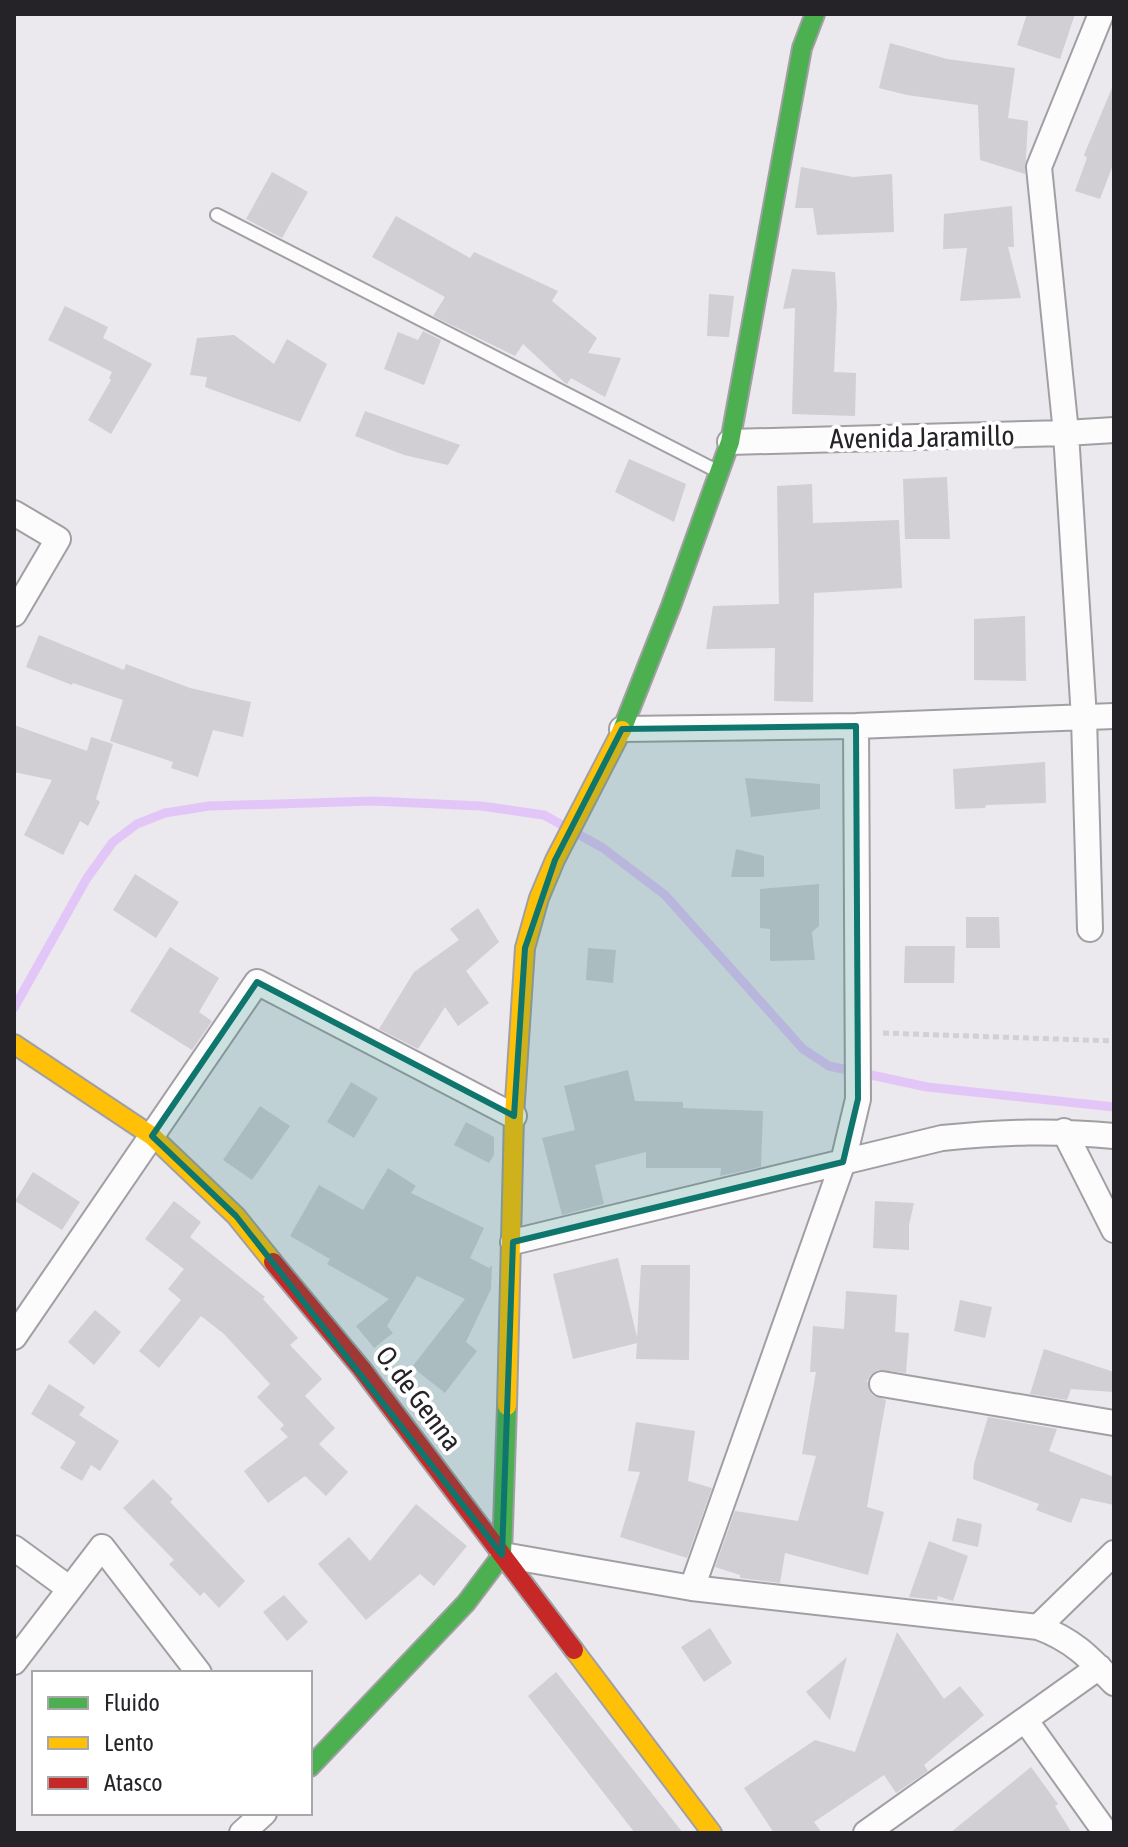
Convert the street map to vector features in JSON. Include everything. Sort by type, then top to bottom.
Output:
[{"type":"street","points":[[312,1765],[466,1603],[502,1555],[513,1242],[514,1116],[525,948],[539,898],[555,860],[622,729],[671,606],[730,442],[802,48],[815,14]]},
{"type":"street","points":[[1090,929],[1084,718],[1066,433],[1039,167],[1101,14]]},
{"type":"street","name":"Avenida Jaramillo","points":[[730,442],[1114,430]]},
{"type":"street","points":[[14,513],[58,539],[14,614]]},
{"type":"street","points":[[622,729],[856,726],[1114,716]]},
{"type":"street","points":[[692,1588],[843,1162],[858,1099],[856,726]]},
{"type":"street","points":[[14,1337],[257,982],[514,1116]]},
{"type":"street","name":"O. de Genna","points":[[20,1048],[152,1136],[236,1216],[361,1368],[712,1833]]},
{"type":"street","points":[[513,1242],[942,1138],[1010,1131],[1064,1131],[1114,1136]]},
{"type":"street","points":[[1064,1131],[1114,1230]]},
{"type":"street","points":[[882,1384],[1114,1423]]},
{"type":"street","points":[[14,1662],[102,1547],[197,1671]]},
{"type":"street","points":[[14,1548],[70,1589]]},
{"type":"street","points":[[1038,1627],[1114,1553]]},
{"type":"street","points":[[502,1555],[692,1588],[1038,1627],[1078,1646],[1106,1675],[1026,1721],[866,1833]]},
{"type":"street","points":[[1026,1721],[1106,1833]]},
{"type":"street","points":[[242,1833],[262,1815]]},
{"type":"lane","points":[[217,215],[719,473]]},
{"type":"path","points":[[857,1043],[1114,1041]]},
{"type":"highlighted area","points":[[856,726],[858,1099],[843,1162],[513,1242],[502,1555],[236,1216],[152,1136],[257,982],[514,1116],[525,948],[555,860],[622,729]]},
{"type":"building","points":[[1027,14],[1075,14],[1060,59],[1017,45]]},
{"type":"building","points":[[890,43],[947,59],[1015,68],[1008,118],[1028,121],[1025,174],[980,160],[978,105],[879,88]]},
{"type":"building","points":[[1114,83],[1114,162],[1100,199],[1075,191],[1087,158],[1084,155]]},
{"type":"building","points":[[801,167],[853,177],[892,174],[894,232],[817,235],[813,208],[795,208]]},
{"type":"building","points":[[272,172],[308,192],[282,238],[246,219]]},
{"type":"building","points":[[1012,206],[1014,247],[1008,247],[1021,298],[960,301],[967,248],[943,249],[944,214]]},
{"type":"building","points":[[396,216],[470,258],[474,252],[558,291],[552,301],[597,338],[588,353],[621,358],[605,397],[571,378],[565,383],[523,344],[515,356],[433,316],[445,297],[372,257]]},
{"type":"building","points":[[792,269],[835,272],[834,372],[856,373],[855,416],[792,414],[795,308],[783,309]]},
{"type":"building","points":[[709,294],[734,296],[729,337],[707,336]]},
{"type":"building","points":[[65,306],[108,327],[103,338],[152,364],[111,434],[88,420],[111,380],[112,372],[48,340]]},
{"type":"building","points":[[423,331],[441,340],[424,385],[384,369],[398,332],[418,340]]},
{"type":"building","points":[[234,335],[274,364],[287,339],[327,364],[300,422],[205,387],[207,377],[190,375],[197,338]]},
{"type":"building","points":[[365,411],[460,445],[448,465],[404,455],[355,436]]},
{"type":"building","points":[[629,459],[686,484],[674,522],[615,492]]},
{"type":"building","points":[[947,477],[950,539],[905,539],[903,479]]},
{"type":"building","points":[[812,484],[813,523],[899,520],[902,588],[814,593],[813,702],[774,701],[775,648],[706,649],[713,606],[779,604],[777,486]]},
{"type":"building","points":[[1025,616],[1026,681],[974,680],[974,619]]},
{"type":"building","points":[[39,635],[124,670],[126,664],[190,688],[251,702],[243,737],[213,730],[198,777],[171,768],[173,762],[110,741],[123,700],[26,667]]},
{"type":"building","points":[[14,725],[87,751],[91,737],[113,744],[96,799],[100,802],[88,826],[80,821],[63,855],[24,835],[52,780],[14,772]]},
{"type":"building","points":[[1045,762],[1046,803],[955,809],[953,769]]},
{"type":"building","points":[[745,778],[820,784],[820,809],[751,817]]},
{"type":"building","points":[[736,849],[764,856],[764,877],[731,877]]},
{"type":"building","points":[[135,874],[179,902],[156,938],[113,910]]},
{"type":"building","points":[[819,884],[819,926],[812,932],[815,960],[770,961],[770,929],[760,928],[760,889]]},
{"type":"building","points":[[478,908],[499,942],[466,971],[489,1003],[458,1026],[445,1007],[418,1049],[379,1029],[414,972],[459,940],[450,929]]},
{"type":"building","points":[[966,917],[999,917],[1000,948],[966,948]]},
{"type":"building","points":[[905,946],[955,946],[954,983],[904,983]]},
{"type":"building","points":[[170,947],[219,978],[199,1012],[212,1021],[192,1050],[130,1011]]},
{"type":"building","points":[[588,948],[616,950],[613,983],[586,980]]},
{"type":"building","points":[[628,1070],[635,1101],[683,1102],[683,1108],[763,1111],[761,1167],[720,1176],[721,1168],[646,1168],[646,1152],[595,1165],[604,1204],[562,1215],[542,1138],[575,1130],[564,1086]]},
{"type":"building","points":[[351,1082],[378,1098],[354,1138],[327,1122]]},
{"type":"building","points":[[260,1106],[290,1126],[252,1180],[223,1160]]},
{"type":"building","points":[[466,1122],[494,1137],[494,1155],[489,1163],[454,1145]]},
{"type":"building","points":[[388,1168],[416,1186],[411,1193],[484,1228],[470,1258],[489,1268],[492,1265],[491,1289],[466,1342],[477,1351],[445,1393],[412,1367],[465,1299],[417,1276],[387,1326],[393,1333],[374,1348],[356,1326],[389,1299],[327,1264],[330,1259],[290,1236],[319,1185],[363,1210]]},
{"type":"building","points":[[33,1172],[80,1202],[62,1230],[15,1201]]},
{"type":"building","points":[[174,1201],[201,1222],[190,1237],[265,1297],[263,1299],[298,1338],[290,1345],[322,1379],[305,1396],[335,1428],[319,1444],[348,1472],[326,1496],[305,1476],[268,1503],[244,1471],[288,1437],[280,1429],[284,1425],[257,1397],[270,1384],[224,1334],[201,1316],[159,1368],[139,1351],[181,1300],[168,1289],[184,1269],[145,1239]]},
{"type":"building","points":[[875,1201],[914,1203],[909,1225],[909,1250],[873,1248]]},
{"type":"building","points":[[618,1258],[637,1337],[641,1265],[690,1265],[689,1360],[636,1359],[637,1343],[573,1359],[553,1274]]},
{"type":"building","points":[[846,1291],[897,1295],[895,1332],[909,1333],[906,1373],[878,1370],[867,1381],[872,1395],[886,1400],[867,1507],[884,1512],[868,1575],[785,1553],[780,1583],[740,1578],[740,1575],[715,1567],[735,1511],[798,1521],[816,1456],[802,1454],[816,1372],[810,1372],[813,1326],[844,1329]]},
{"type":"building","points":[[960,1300],[992,1307],[985,1338],[954,1331]]},
{"type":"building","points":[[95,1310],[121,1332],[94,1365],[68,1342]]},
{"type":"building","points":[[1044,1349],[1114,1372],[1114,1392],[1071,1389],[1067,1400],[1030,1394]]},
{"type":"building","points":[[49,1384],[85,1407],[79,1415],[119,1441],[100,1471],[91,1465],[82,1481],[60,1468],[76,1442],[31,1414]]},
{"type":"building","points":[[988,1417],[1057,1429],[1049,1451],[1114,1477],[1114,1505],[1081,1498],[1071,1523],[1036,1510],[1039,1504],[973,1479],[974,1464]]},
{"type":"building","points":[[636,1422],[695,1431],[688,1481],[712,1488],[687,1558],[620,1537],[640,1472],[628,1471]]},
{"type":"building","points":[[153,1479],[173,1499],[170,1502],[245,1581],[219,1608],[204,1592],[200,1596],[169,1564],[174,1560],[123,1508]]},
{"type":"building","points":[[416,1504],[467,1546],[434,1586],[420,1574],[366,1620],[318,1564],[349,1537],[370,1561]]},
{"type":"building","points":[[957,1518],[982,1524],[978,1547],[952,1541]]},
{"type":"building","points":[[929,1541],[968,1556],[953,1601],[938,1596],[937,1600],[909,1597]]},
{"type":"building","points":[[284,1595],[308,1622],[287,1641],[263,1612]]},
{"type":"building","points":[[710,1628],[732,1663],[704,1682],[681,1647]]},
{"type":"building","points":[[897,1632],[944,1699],[960,1686],[984,1715],[924,1765],[928,1771],[896,1793],[884,1775],[814,1822],[822,1833],[774,1833],[744,1788],[815,1740],[855,1752]]},
{"type":"building","points":[[847,1657],[830,1720],[806,1692]]},
{"type":"building","points":[[556,1672],[683,1833],[635,1833],[528,1696]]},
{"type":"building","points":[[1031,1767],[1058,1804],[1055,1806],[1072,1833],[950,1833]]},
{"type":"waterway","points":[[14,1008],[87,878],[113,842],[137,824],[165,813],[209,806],[373,801],[481,806],[544,815],[603,848],[665,895],[803,1049],[829,1066],[927,1087],[1114,1107]]},
{"type":"traffic: fast","points":[[622,730],[730,442],[802,48],[815,14]]},
{"type":"traffic: fast","points":[[312,1765],[466,1603],[502,1555],[507,1406]]},
{"type":"traffic: slow","points":[[507,1406],[514,1116],[525,948],[539,898],[555,860],[622,730]]},
{"type":"traffic: slow","points":[[14,1044],[152,1136],[236,1216],[273,1262]]},
{"type":"traffic: slow","points":[[574,1650],[712,1833]]},
{"type":"traffic: jam","points":[[273,1262],[361,1368],[574,1650]]}]
